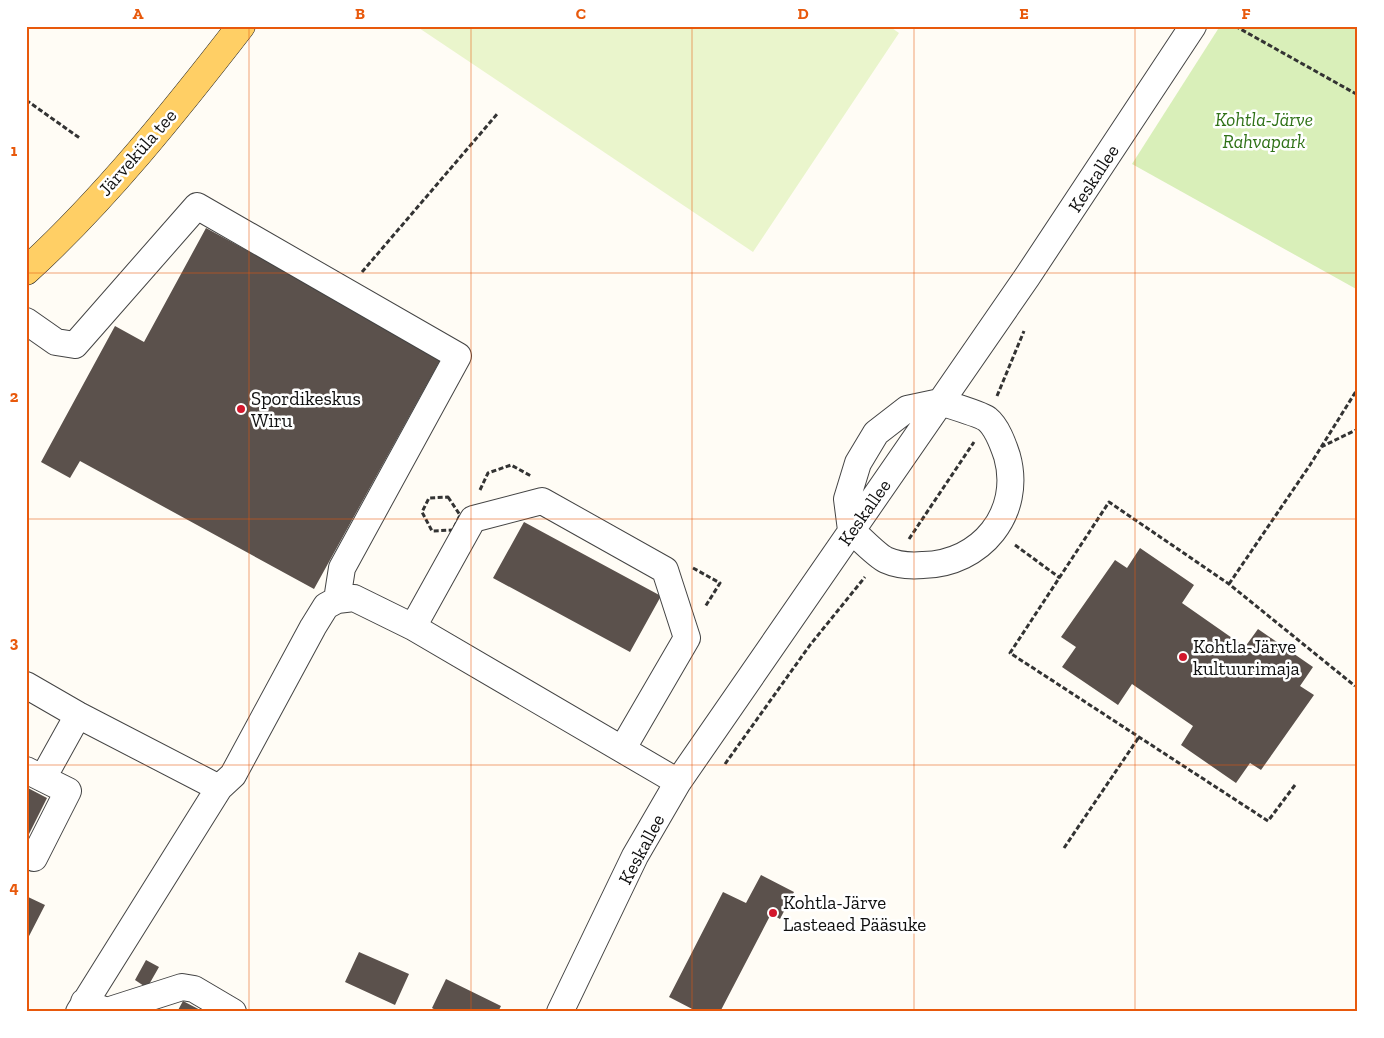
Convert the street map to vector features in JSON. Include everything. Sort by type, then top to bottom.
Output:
[{"type":"main road","name":"Järveküla tee","points":[[26,271],[54,245],[135,156],[241,26]]},
{"type":"street","name":"Keskallee","points":[[560,1012],[635,856],[678,782],[1027,277],[1193,26]]},
{"type":"street","points":[[26,321],[56,342],[75,345],[197,206],[458,356],[342,568],[337,600]]},
{"type":"street","points":[[940,402],[986,419],[1002,441],[1010,469],[1010,490],[1005,511],[994,530],[982,544],[968,554],[940,565],[910,566],[884,559],[851,530],[847,499],[858,463],[876,433],[907,409],[940,402]]},
{"type":"street","points":[[413,627],[473,519],[542,501],[665,570],[687,638],[624,748]]},
{"type":"street","points":[[233,1012],[194,989],[182,987],[107,1011],[82,1007],[219,788],[233,775],[317,620],[326,606],[337,600],[354,598],[413,627],[624,748],[678,782]]},
{"type":"street","points":[[26,685],[78,715],[219,788]]},
{"type":"street","points":[[34,858],[68,791],[35,774],[78,715]]},
{"type":"path","points":[[1235,26],[1358,96]]},
{"type":"path","points":[[26,100],[81,139]]},
{"type":"path","points":[[360,274],[498,113]]},
{"type":"path","points":[[725,765],[810,645],[872,569],[908,542],[972,445],[986,419],[1025,328]]},
{"type":"path","points":[[1229,584],[1358,388]]},
{"type":"path","points":[[1320,448],[1358,429]]},
{"type":"path","points":[[448,497],[460,515],[453,530],[432,531],[422,512],[429,498],[448,497]]},
{"type":"path","points":[[1295,785],[1268,822],[1010,652],[1109,502],[1229,584],[1355,686]]},
{"type":"path","points":[[994,530],[1060,578]]},
{"type":"path","points":[[1064,848],[1139,737]]},
{"type":"green space","points":[[416,26],[889,26],[899,33],[753,252]]},
{"type":"green space","name":"Kohtla-Järve Rahvapark","points":[[1220,26],[1358,26],[1358,290],[1132,164]]},
{"type":"building","name":"Spordikeskus Wiru","points":[[206,228],[442,357],[314,589],[80,461],[70,478],[41,462],[115,326],[144,342]]},
{"type":"building","points":[[524,522],[661,596],[630,652],[493,578]]},
{"type":"building","name":"Kohtla-Järve kultuurimaja","points":[[1140,548],[1194,585],[1182,603],[1245,647],[1258,629],[1313,667],[1300,686],[1314,695],[1261,770],[1250,763],[1236,783],[1181,745],[1193,726],[1132,684],[1118,705],[1062,667],[1076,647],[1061,637],[1115,560],[1127,568]]},
{"type":"building","points":[[26,787],[47,798],[26,840]]},
{"type":"building","points":[[761,875],[794,892],[780,919],[771,914],[720,1012],[698,1012],[669,997],[723,892],[746,903]]},
{"type":"building","points":[[26,896],[45,905],[26,942]]},
{"type":"building","points":[[359,952],[409,974],[395,1005],[345,982]]},
{"type":"building","points":[[146,960],[159,967],[147,988],[135,980]]},
{"type":"building","points":[[446,979],[501,1006],[498,1012],[439,1012],[432,1008]]},
{"type":"building","points":[[183,1001],[204,1012],[177,1012]]},
{"type":"place","name":"Spordikeskus Wiru","points":[[241,409]]},
{"type":"place","name":"Kohtla-Järve kultuurimaja","points":[[1183,657]]},
{"type":"place","name":"Kohtla-Järve Lasteaed Pääsuke","points":[[773,913]]}]
